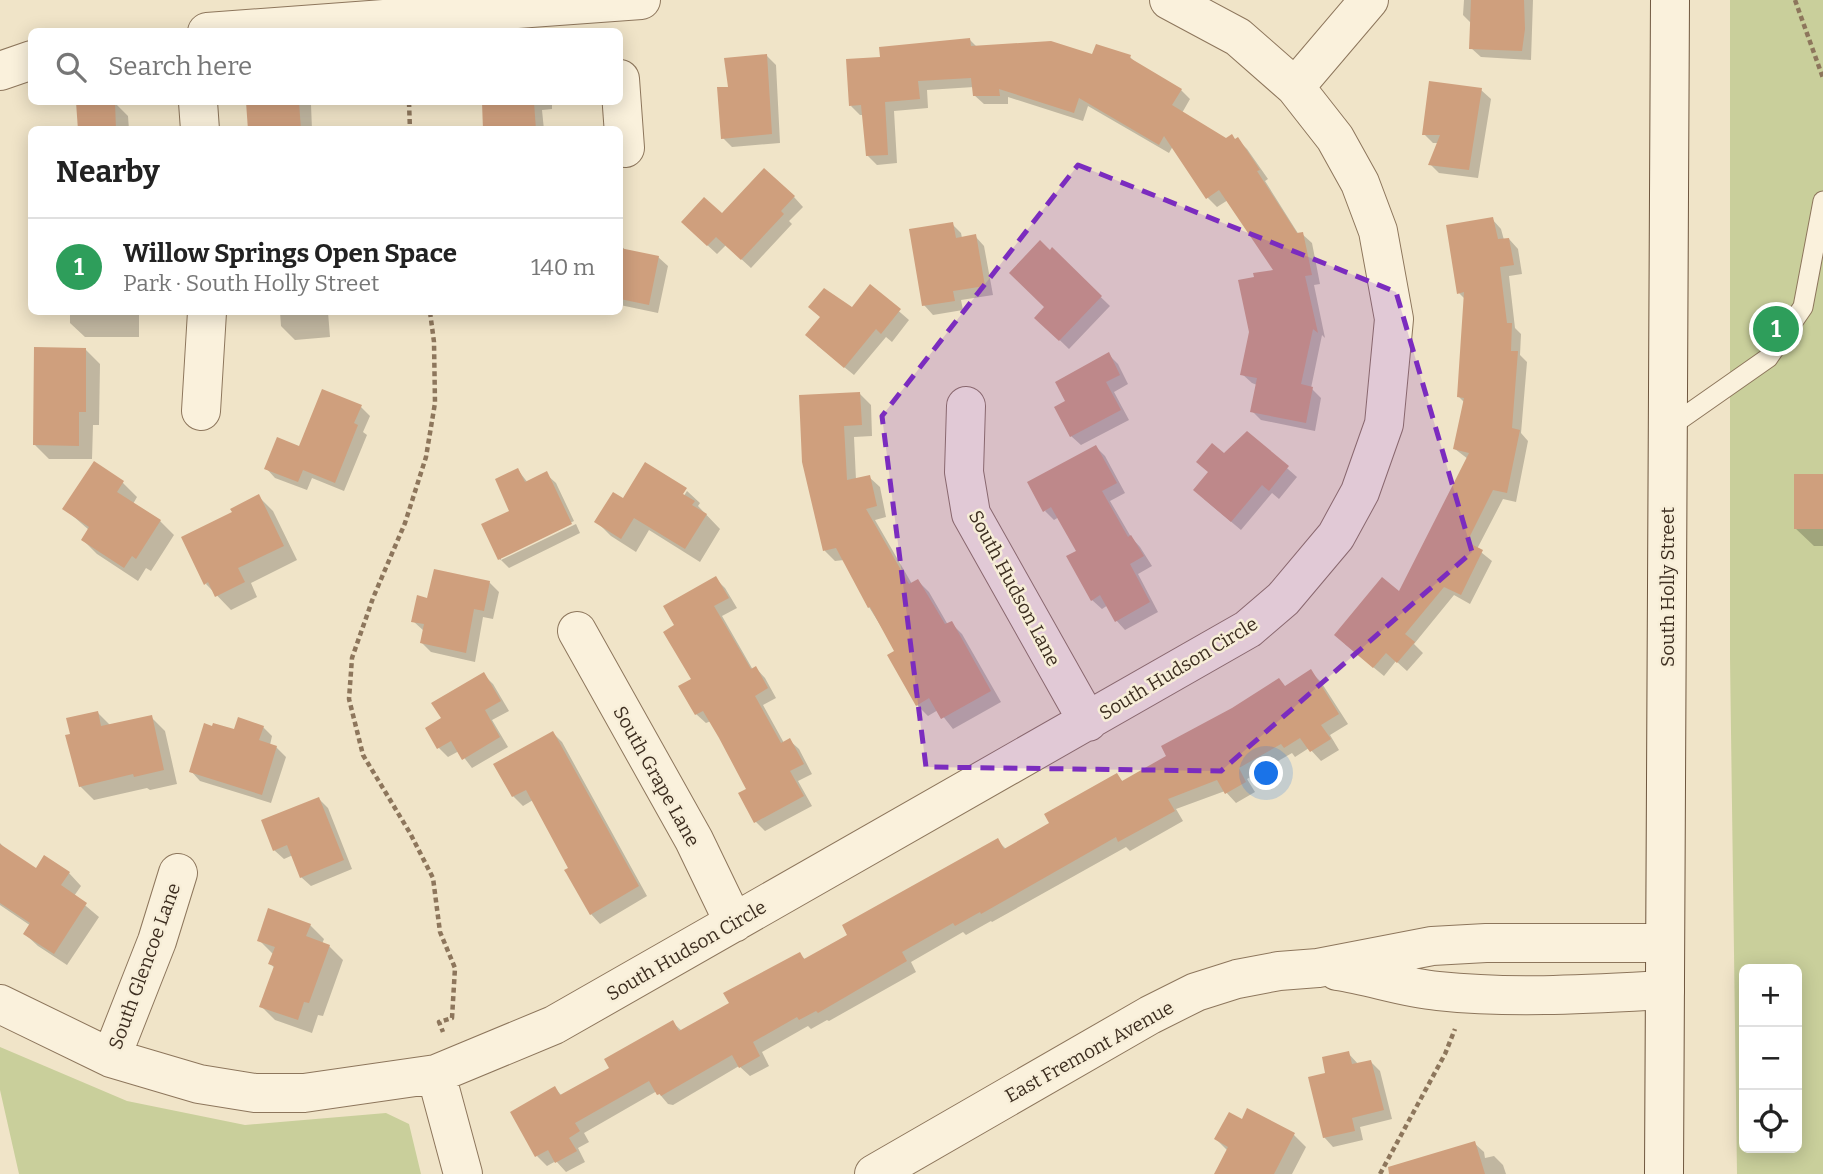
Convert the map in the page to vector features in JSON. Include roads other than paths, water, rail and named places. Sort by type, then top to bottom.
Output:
[{"type":"street","name":"South Hudson Circle","points":[[0,1004],[111,1058],[199,1084],[255,1093],[304,1093],[445,1070],[554,1025],[1248,629],[1283,599],[1336,536],[1360,492],[1384,424],[1394,319],[1378,231],[1360,183],[1335,138],[1295,88],[1238,37],[1169,0]]},
{"type":"street","points":[[1295,88],[1369,0]]},
{"type":"street","name":"South Holly Street","points":[[1664,1174],[1670,0]]},
{"type":"street","points":[[243,28],[407,9],[623,11]]},
{"type":"street","points":[[0,71],[28,61]]},
{"type":"street","points":[[198,105],[200,126]]},
{"type":"street","points":[[622,105],[625,148]]},
{"type":"street","points":[[201,411],[207,315]]},
{"type":"street","name":"South Hudson Lane","points":[[967,406],[964,472],[971,514],[1088,722]]},
{"type":"street","name":"South Grape Lane","points":[[577,631],[694,840],[734,923]]},
{"type":"street","name":"South Glencoe Lane","points":[[111,1058],[157,941],[178,873]]},
{"type":"street","name":"East Fremont Avenue","points":[[874,1174],[1138,1022],[1196,992],[1237,979],[1455,944],[1665,943]]},
{"type":"street","name":"East Fremont Avenue","points":[[1318,968],[1351,973],[1400,986],[1468,994],[1593,994],[1665,990]]},
{"type":"street","points":[[445,1070],[463,1174]]},
{"type":"lane","points":[[1668,429],[1768,358],[1803,307],[1823,201]]},
{"type":"place","name":"Willow Springs Open Space","points":[[1776,329]]}]
